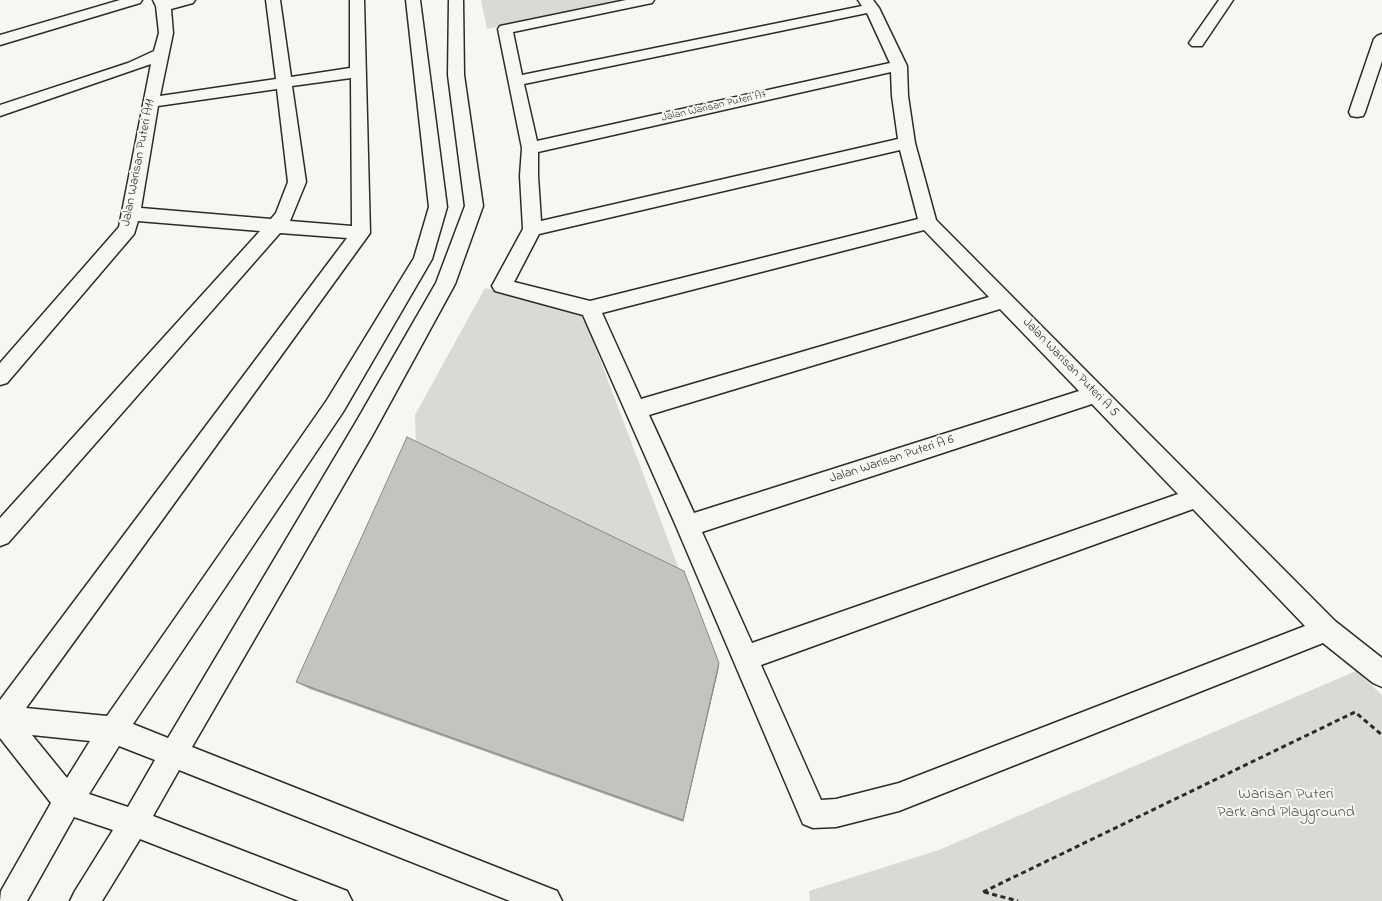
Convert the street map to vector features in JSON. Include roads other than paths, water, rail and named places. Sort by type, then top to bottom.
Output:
[{"type":"street","points":[[0,40],[135,0]]},
{"type":"street","points":[[161,3],[188,0]]},
{"type":"street","points":[[0,535],[284,216],[297,182],[282,82],[273,0]]},
{"type":"street","points":[[1,716],[361,233],[357,0]]},
{"type":"street","points":[[11,901],[68,801],[113,730],[335,406],[423,259],[438,207],[413,0]]},
{"type":"street","points":[[85,901],[134,824],[364,429],[448,277],[474,206],[456,75],[456,0]]},
{"type":"street","points":[[647,0],[505,29],[530,148],[529,176],[532,229],[502,286],[590,309],[928,223]]},
{"type":"street","points":[[1197,43],[1226,0]]},
{"type":"street","name":"Jalan Warisan Puteri A11","points":[[0,377],[128,229],[151,102],[166,34],[161,3]]},
{"type":"street","points":[[516,81],[869,4]]},
{"type":"street","name":"Jalan Warisan Puteri A 5","points":[[869,4],[898,66],[900,96],[907,143],[928,223],[1326,630],[1382,674]]},
{"type":"street","points":[[1357,112],[1382,39]]},
{"type":"street","points":[[0,111],[133,66],[162,53]]},
{"type":"street","name":"Jalan Warisan Puteri A7","points":[[530,148],[898,66]]},
{"type":"street","points":[[151,102],[359,72]]},
{"type":"street","points":[[532,229],[907,143]]},
{"type":"street","points":[[131,214],[361,233]]},
{"type":"street","points":[[636,410],[1004,300]]},
{"type":"street","points":[[590,309],[688,526],[813,814],[836,813],[899,797],[1326,630]]},
{"type":"street","name":"Jalan Warisan Puteri A 6","points":[[688,526],[1096,394]]},
{"type":"street","points":[[745,658],[1196,498]]},
{"type":"street","points":[[1,716],[113,730],[175,753],[547,901]]},
{"type":"street","points":[[1,716],[68,801],[134,824],[338,901]]},
{"type":"park label","name":"Warisan Puteri Park and Playground","points":[[1286,804]]}]
